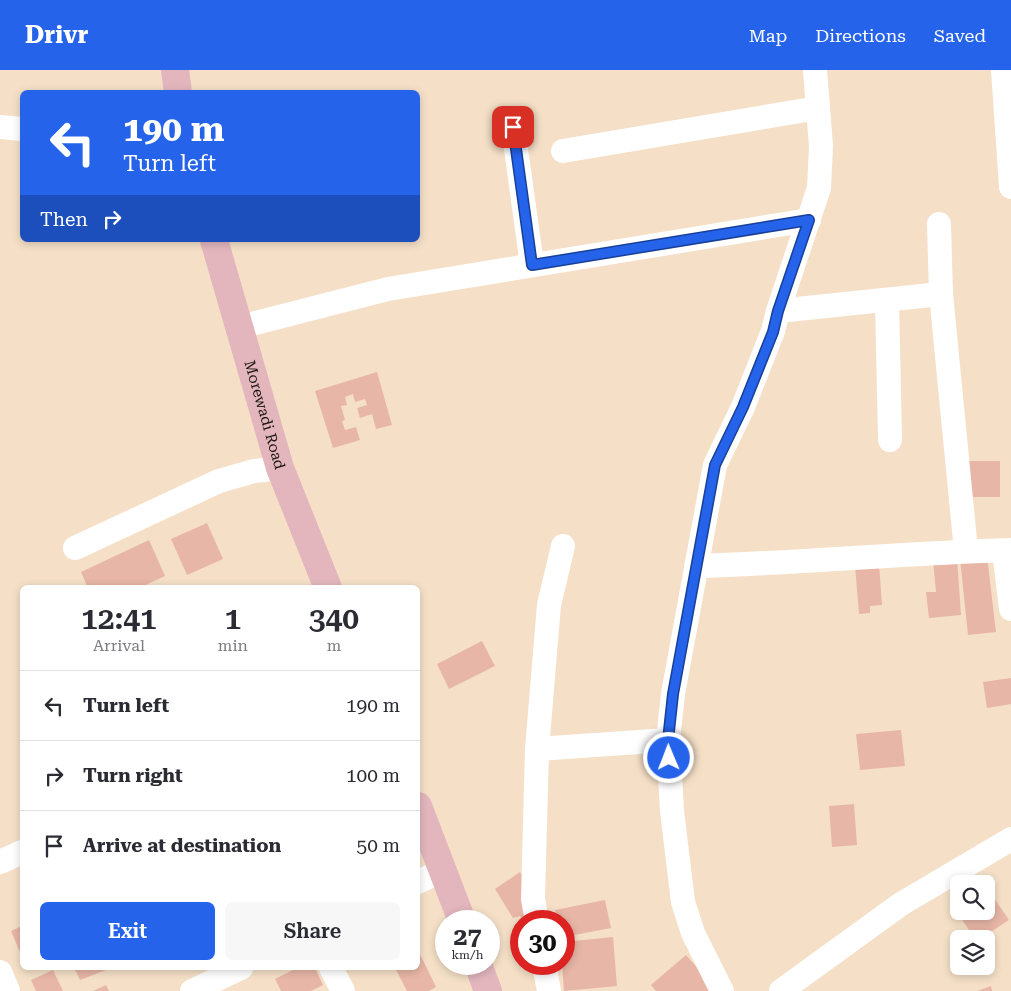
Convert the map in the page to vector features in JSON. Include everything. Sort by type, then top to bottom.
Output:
[{"type":"main road","points":[[175,70],[178,90]]},
{"type":"main road","name":"Morewadi Road","points":[[215,242],[280,468],[327,585]]},
{"type":"main road","points":[[420,811],[458,910]]},
{"type":"main road","points":[[482,975],[488,991]]},
{"type":"street","points":[[722,991],[693,933],[684,902],[672,811],[668,740],[673,694],[715,465],[743,407],[773,332],[778,311],[819,188],[821,146],[815,70]]},
{"type":"street","points":[[1003,70],[1011,187]]},
{"type":"street","points":[[563,151],[818,108]]},
{"type":"street","points":[[0,127],[20,129]]},
{"type":"street","points":[[513,127],[532,265]]},
{"type":"street","points":[[240,327],[388,289],[809,220]]},
{"type":"street","points":[[939,224],[941,294],[966,551]]},
{"type":"street","points":[[778,311],[941,294]]},
{"type":"street","points":[[887,300],[890,440]]},
{"type":"street","points":[[75,548],[219,481],[254,471],[280,468]]},
{"type":"street","points":[[535,910],[533,899],[537,749],[549,605],[563,546]]},
{"type":"street","points":[[696,566],[760,564],[966,551],[1007,551],[1011,609]]},
{"type":"street","points":[[537,749],[668,740]]},
{"type":"street","points":[[781,991],[901,904],[1011,839]]},
{"type":"street","points":[[0,862],[20,853]]},
{"type":"street","points":[[420,881],[443,870]]},
{"type":"street","points":[[192,991],[237,970]]},
{"type":"street","points":[[332,970],[343,991]]},
{"type":"street","points":[[0,972],[8,991]]},
{"type":"street","points":[[546,975],[549,991]]},
{"type":"building","points":[[377,372],[392,425],[376,429],[372,414],[360,418],[357,408],[367,405],[365,399],[355,402],[353,394],[345,397],[347,405],[341,406],[345,420],[342,421],[345,430],[356,427],[360,440],[333,448],[315,391]]},
{"type":"building","points":[[964,461],[1000,461],[1000,497],[964,497]]},
{"type":"building","points":[[207,523],[223,559],[187,575],[171,539]]},
{"type":"building","points":[[149,540],[165,576],[146,585],[87,585],[81,572]]},
{"type":"building","points":[[987,556],[996,632],[968,635],[960,559]]},
{"type":"building","points":[[957,558],[961,615],[929,618],[926,592],[936,592],[933,560]]},
{"type":"building","points":[[879,564],[882,605],[870,606],[870,613],[859,614],[855,566]]},
{"type":"building","points":[[482,641],[495,666],[449,689],[437,664]]},
{"type":"building","points":[[1011,678],[1011,704],[987,708],[983,682]]},
{"type":"building","points":[[901,730],[905,766],[860,770],[856,734]]},
{"type":"building","points":[[854,804],[857,845],[832,847],[829,806]]},
{"type":"building","points":[[520,872],[530,887],[533,910],[510,910],[510,913],[495,889]]},
{"type":"building","points":[[605,900],[611,928],[575,935],[575,910],[555,910]]},
{"type":"building","points":[[995,900],[1009,920],[994,930],[969,930],[962,920],[995,920]]},
{"type":"building","points":[[20,927],[20,952],[11,931]]},
{"type":"building","points":[[613,937],[617,986],[564,991],[563,975],[575,975],[575,941]]},
{"type":"building","points":[[420,954],[436,987],[429,991],[407,991],[396,970],[420,970]]},
{"type":"building","points":[[686,955],[716,989],[713,991],[656,991],[651,985]]},
{"type":"building","points":[[53,970],[63,991],[36,991],[31,980]]},
{"type":"building","points":[[75,970],[106,970],[80,980]]},
{"type":"building","points":[[293,970],[316,970],[323,985],[311,991],[281,991],[275,979]]},
{"type":"building","points":[[106,985],[109,991],[93,991]]},
{"type":"building","points":[[991,986],[992,991],[977,991]]},
{"type":"route","points":[[513,127],[532,265],[809,220],[778,311],[773,332],[743,407],[715,465],[673,694],[668,740],[669,758]]}]
